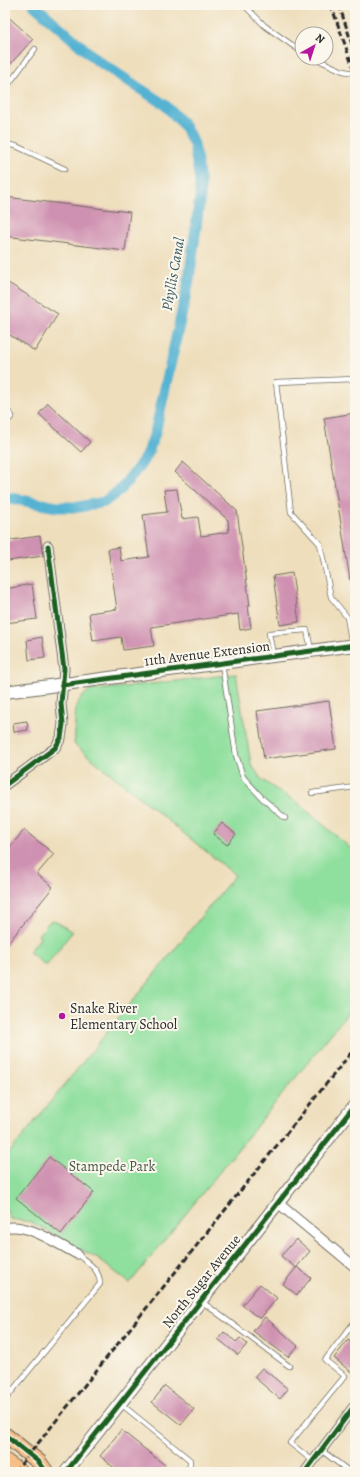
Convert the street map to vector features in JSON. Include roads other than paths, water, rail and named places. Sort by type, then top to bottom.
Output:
[{"type":"main road","points":[[5,1435],[39,1462],[46,1472]]},
{"type":"main road","points":[[5,1461],[20,1472]]},
{"type":"street","points":[[5,785],[55,748],[61,738],[63,724],[61,704],[64,669],[48,546]]},
{"type":"street","name":"11th Avenue Extension","points":[[5,692],[353,645]]},
{"type":"street","name":"North Sugar Avenue","points":[[66,1472],[355,1105]]},
{"type":"street","points":[[278,1204],[355,1267]]},
{"type":"street","points":[[5,1228],[10,1226],[27,1229],[77,1254]]},
{"type":"street","points":[[305,1472],[355,1405]]},
{"type":"lane","points":[[244,5],[265,26],[294,46]]},
{"type":"lane","points":[[5,89],[35,49]]},
{"type":"lane","points":[[332,66],[343,71],[355,73]]},
{"type":"lane","points":[[5,144],[16,146],[65,169]]},
{"type":"lane","points":[[353,645],[347,616],[331,597],[320,544],[291,512],[276,382],[355,379]]},
{"type":"lane","points":[[5,408],[12,416],[5,424]]},
{"type":"lane","points":[[273,657],[269,633],[307,630],[311,651]]},
{"type":"lane","points":[[222,663],[236,755],[243,777],[263,799],[285,818]]},
{"type":"lane","points":[[312,793],[355,787]]},
{"type":"lane","points":[[8,1396],[100,1284],[100,1278],[95,1268],[77,1254]]},
{"type":"lane","points":[[200,1300],[289,1366]]},
{"type":"lane","points":[[313,1461],[290,1443],[345,1376],[325,1360],[352,1325],[355,1327]]},
{"type":"lane","points":[[120,1403],[190,1460],[190,1466],[185,1472]]},
{"type":"lane","points":[[321,1450],[350,1472]]},
{"type":"waterway","name":"Phyllis Canal","points":[[5,497],[57,507],[79,507],[104,502],[120,490],[147,455],[155,433],[189,280],[200,197],[200,181],[194,144],[183,124],[165,105],[98,61],[34,5]]},
{"type":"railway","points":[[331,5],[355,73]]},
{"type":"railway","points":[[339,5],[355,53]]},
{"type":"railway","points":[[15,1472],[355,1048]]},
{"type":"place","name":"Snake River Elementary School","points":[[62,1016]]},
{"type":"park label","name":"Stampede Park","points":[[112,1166]]}]
